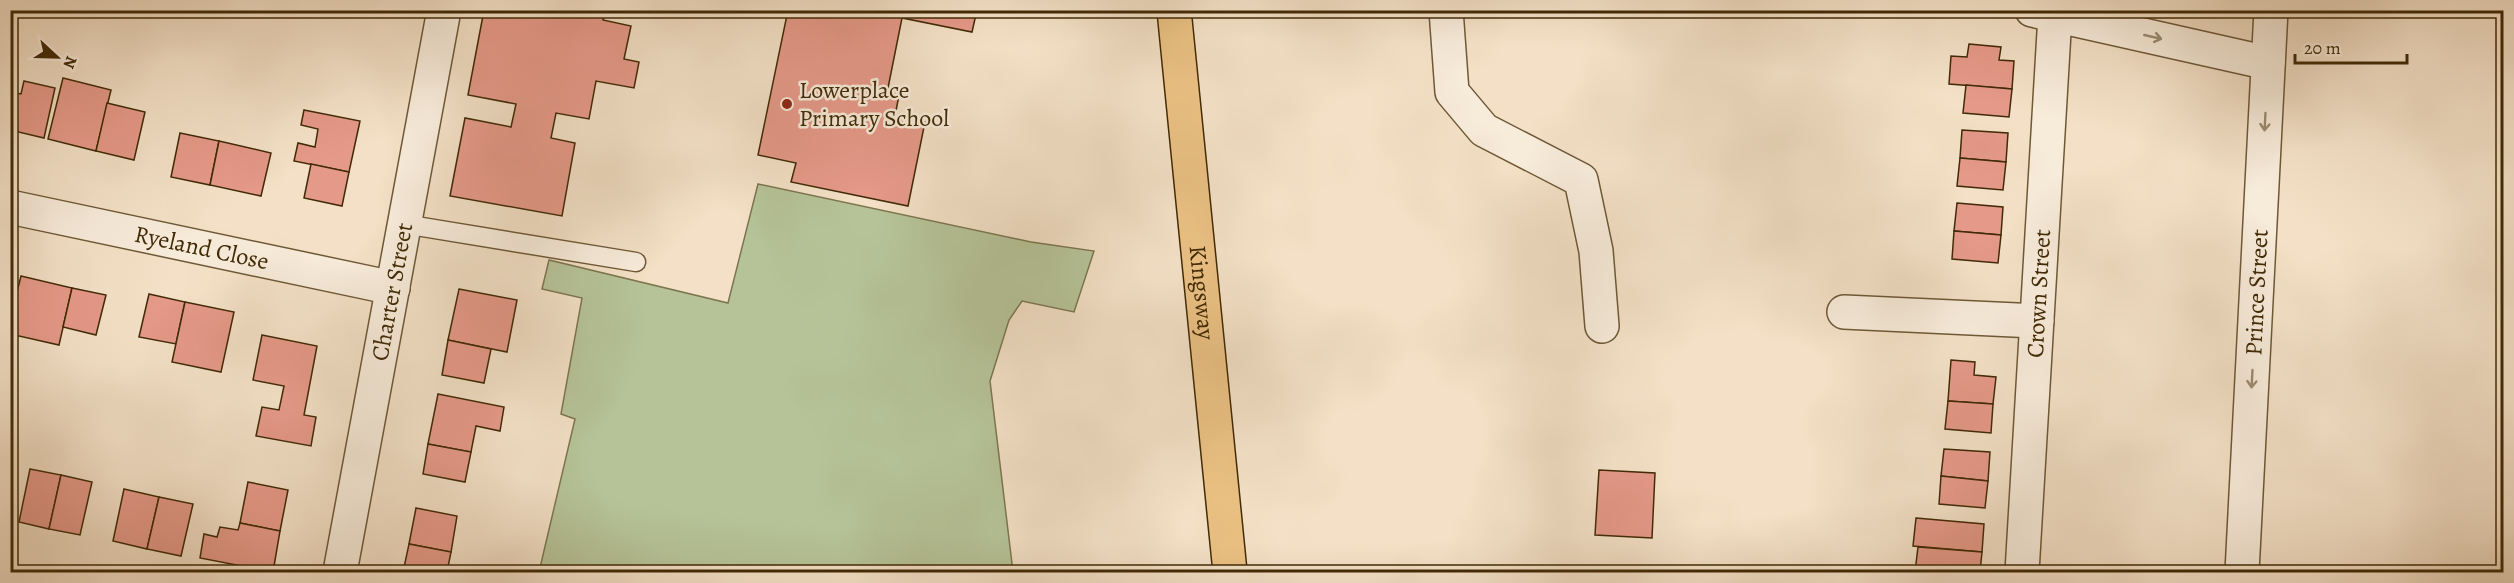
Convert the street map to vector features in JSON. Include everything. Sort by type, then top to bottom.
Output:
[{"type":"highway","name":"Kingsway","points":[[1174,10],[1230,573]]},
{"type":"street","name":"Charter Street","points":[[339,573],[444,10]]},
{"type":"street","points":[[1446,10],[1452,92],[1484,130],[1581,180],[1596,251],[1602,326]]},
{"type":"street","name":"Prince Street","points":[[2242,573],[2271,10]]},
{"type":"street","points":[[2043,13],[2124,20],[2268,63]]},
{"type":"street","name":"Crown Street","points":[[2022,573],[2037,321],[2043,13]]},
{"type":"street","name":"Ryeland Close","points":[[10,207],[393,288]]},
{"type":"street","points":[[1844,312],[2037,321]]},
{"type":"lane","points":[[404,224],[636,262]]},
{"type":"green space","points":[[758,184],[1031,242],[1094,251],[1074,312],[1022,301],[1009,320],[990,381],[1013,572],[539,572],[575,419],[561,414],[582,298],[542,289],[549,260],[728,303]]},
{"type":"building","points":[[484,10],[605,10],[603,20],[631,26],[624,59],[639,62],[634,88],[596,81],[589,119],[556,113],[551,138],[575,143],[562,216],[450,196],[465,118],[511,127],[516,104],[468,95]]},
{"type":"building","points":[[788,10],[977,10],[972,32],[902,18],[888,88],[900,90],[895,116],[925,122],[908,206],[791,182],[796,163],[758,155]]},
{"type":"building","points":[[1969,44],[2001,47],[1999,60],[2014,61],[2012,89],[1949,84],[1951,56],[1967,57]]},
{"type":"building","points":[[63,78],[111,90],[96,151],[48,139]]},
{"type":"building","points":[[24,81],[55,88],[44,138],[10,130],[10,92],[21,94]]},
{"type":"building","points":[[1966,85],[2012,89],[2009,117],[1963,113]]},
{"type":"building","points":[[107,103],[145,112],[134,160],[96,151]]},
{"type":"building","points":[[304,110],[360,121],[349,172],[294,161],[298,143],[315,147],[318,129],[301,125]]},
{"type":"building","points":[[1962,130],[2008,133],[2006,162],[1960,158]]},
{"type":"building","points":[[180,133],[219,141],[210,185],[171,177]]},
{"type":"building","points":[[219,141],[271,153],[261,196],[210,185]]},
{"type":"building","points":[[1960,158],[2006,162],[2003,190],[1957,186]]},
{"type":"building","points":[[311,164],[349,172],[342,206],[304,198]]},
{"type":"building","points":[[1957,203],[2003,207],[2001,235],[1954,231]]},
{"type":"building","points":[[1954,231],[2001,235],[1998,263],[1952,259]]},
{"type":"building","points":[[21,276],[72,288],[59,345],[10,334],[10,320]]},
{"type":"building","points":[[72,288],[106,295],[96,335],[63,327]]},
{"type":"building","points":[[459,289],[517,300],[507,352],[448,340]]},
{"type":"building","points":[[149,294],[185,302],[176,344],[139,337]]},
{"type":"building","points":[[185,302],[234,312],[221,372],[172,362]]},
{"type":"building","points":[[262,335],[317,346],[304,415],[316,417],[311,446],[256,436],[262,407],[279,410],[284,386],[253,380]]},
{"type":"building","points":[[448,340],[491,349],[484,383],[442,375]]},
{"type":"building","points":[[1951,360],[1975,362],[1974,375],[1996,377],[1993,404],[1948,401]]},
{"type":"building","points":[[438,394],[504,407],[500,431],[476,426],[471,452],[428,444]]},
{"type":"building","points":[[1948,401],[1993,404],[1991,433],[1945,429]]},
{"type":"building","points":[[428,444],[471,452],[465,482],[423,474]]},
{"type":"building","points":[[1944,449],[1990,452],[1988,481],[1941,476]]},
{"type":"building","points":[[30,469],[61,475],[49,529],[19,522]]},
{"type":"building","points":[[1599,470],[1655,473],[1652,538],[1595,535]]},
{"type":"building","points":[[61,475],[92,482],[80,535],[49,529]]},
{"type":"building","points":[[1941,476],[1988,481],[1985,508],[1939,504]]},
{"type":"building","points":[[248,482],[288,490],[280,531],[240,523]]},
{"type":"building","points":[[124,489],[159,497],[147,549],[113,541]]},
{"type":"building","points":[[159,497],[193,504],[181,556],[147,549]]},
{"type":"building","points":[[416,508],[457,516],[451,552],[409,544]]},
{"type":"building","points":[[1916,518],[1984,524],[1982,552],[1913,546]]},
{"type":"building","points":[[240,523],[280,531],[273,572],[200,558],[204,534],[217,537],[220,527],[238,530]]},
{"type":"building","points":[[409,544],[451,552],[447,572],[403,572]]},
{"type":"building","points":[[1918,547],[1982,552],[1980,572],[1915,572]]},
{"type":"place","name":"Lowerplace Primary School","points":[[787,104]]}]
